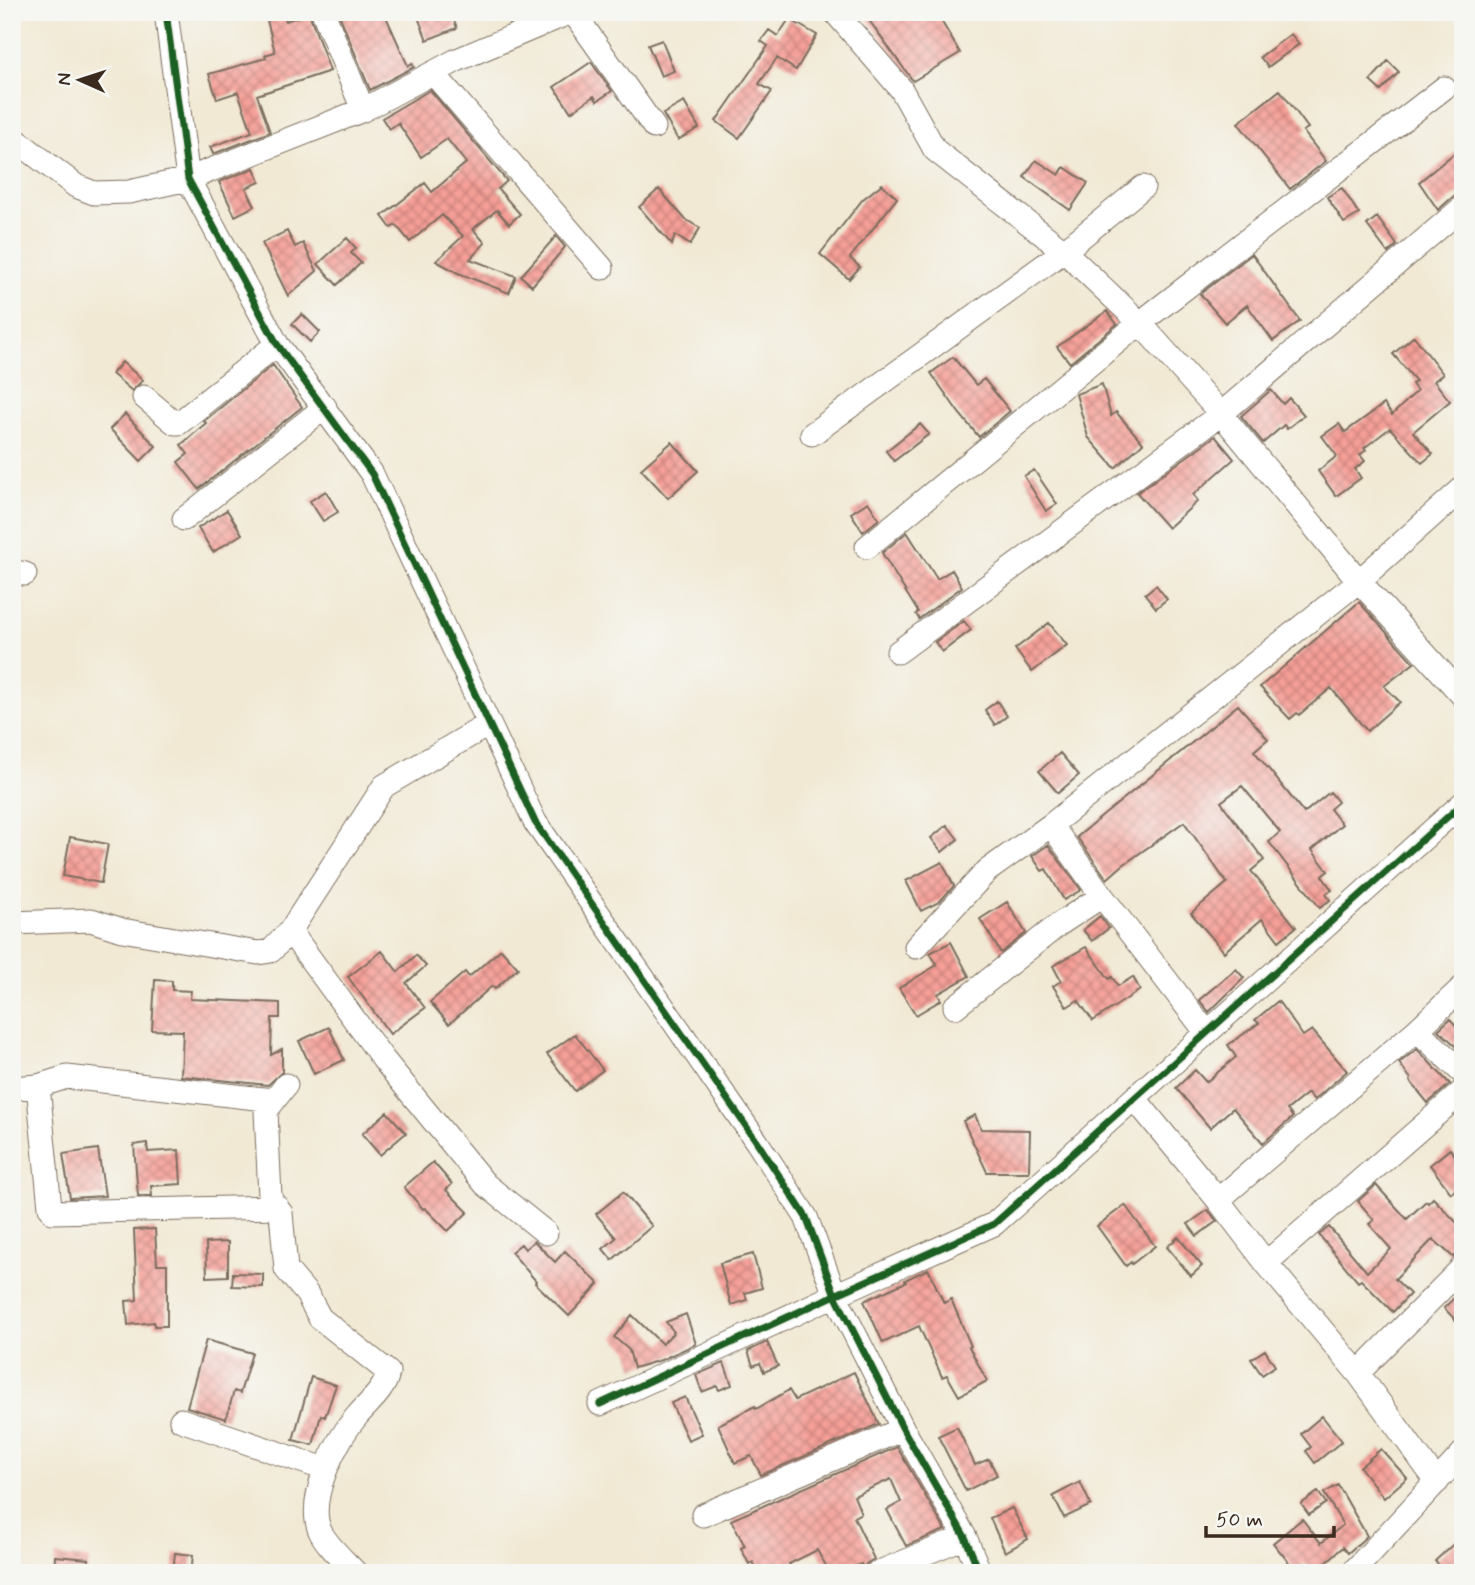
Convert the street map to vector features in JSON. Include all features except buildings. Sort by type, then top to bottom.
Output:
[{"type":"street","points":[[166,12],[188,179],[277,344],[372,474],[535,822],[806,1217],[835,1295],[903,1429],[965,1537],[980,1573]]},
{"type":"street","points":[[323,12],[363,110]]},
{"type":"street","points":[[12,137],[76,186],[94,193],[129,192],[188,179],[363,110],[545,17],[572,12],[654,127]]},
{"type":"street","points":[[840,13],[901,89],[935,150],[1064,251],[1140,323],[1221,414],[1359,581],[1463,696]]},
{"type":"street","points":[[433,73],[602,268]]},
{"type":"street","points":[[867,547],[1140,323],[1444,88]]},
{"type":"street","points":[[812,434],[1064,251],[1143,187]]},
{"type":"street","points":[[898,652],[1221,414],[1463,207]]},
{"type":"street","points":[[144,397],[175,423],[179,423],[277,344]]},
{"type":"street","points":[[184,519],[325,407]]},
{"type":"street","points":[[916,947],[988,871],[1051,825],[1359,581],[1463,488]]},
{"type":"street","points":[[12,923],[91,920],[122,930],[258,953],[271,951],[290,931],[384,786],[489,724]]},
{"type":"street","points":[[600,1404],[994,1224],[1463,803]]},
{"type":"street","points":[[1051,825],[1208,1033]]},
{"type":"street","points":[[955,1007],[1102,896]]},
{"type":"street","points":[[290,931],[383,1059],[485,1184],[546,1233]]},
{"type":"street","points":[[1218,1200],[1417,1030],[1463,987]]},
{"type":"street","points":[[1417,1030],[1463,1073]]},
{"type":"street","points":[[12,1088],[38,1086],[67,1077],[280,1092],[265,1111],[271,1196],[283,1222],[286,1269],[307,1294],[320,1318],[387,1372],[387,1381],[352,1421],[325,1469],[317,1509],[319,1529],[327,1542],[356,1573]]},
{"type":"street","points":[[38,1086],[50,1208],[53,1212],[277,1207]]},
{"type":"street","points":[[1266,1263],[1463,1091]]},
{"type":"street","points":[[1135,1098],[1266,1263],[1358,1373],[1437,1482]]},
{"type":"street","points":[[1358,1373],[1463,1267]]},
{"type":"street","points":[[181,1420],[325,1469]]},
{"type":"street","points":[[703,1515],[903,1429]]},
{"type":"street","points":[[1352,1573],[1463,1453]]},
{"type":"street","points":[[877,1573],[965,1537]]},
{"type":"cycle path","points":[[166,12],[188,179],[277,344],[372,474],[535,822],[806,1217],[835,1295],[903,1429],[965,1537],[980,1573]]},
{"type":"cycle path","points":[[600,1404],[994,1224],[1463,803]]}]
